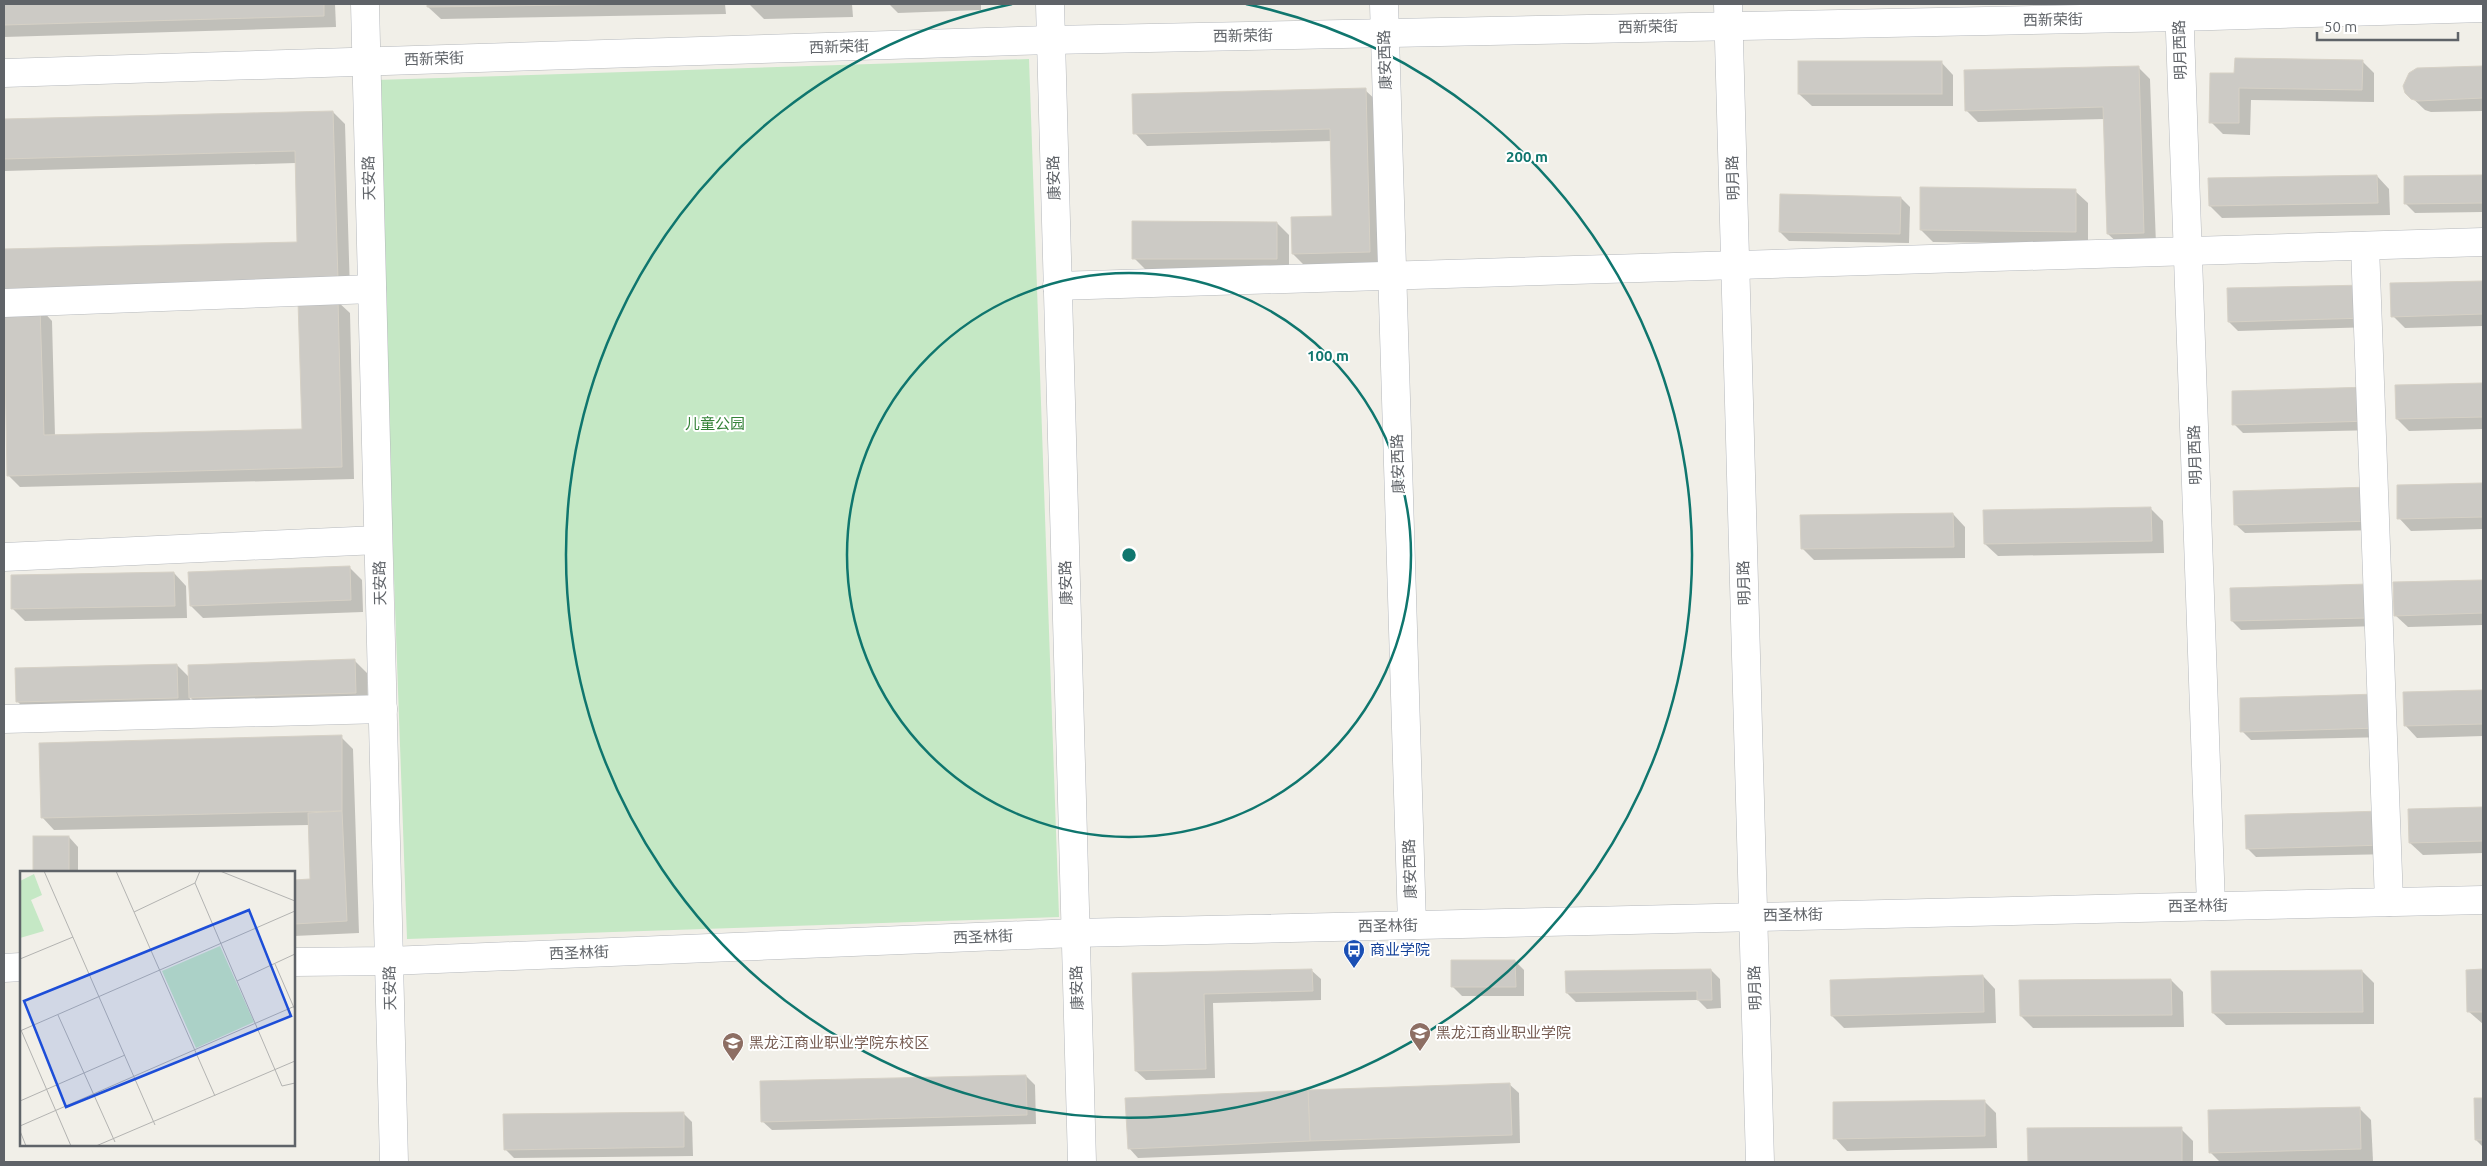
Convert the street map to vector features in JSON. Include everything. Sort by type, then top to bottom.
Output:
[{"type":"street","name":"天安路","points":[[365,4],[394,1162]]},
{"type":"street","name":"康安路","points":[[1050,4],[1082,1162]]},
{"type":"street","name":"康安西路","points":[[1384,4],[1412,925]]},
{"type":"street","name":"西新荣街","points":[[4,73],[1050,40],[1384,33],[1728,15],[2483,8]]},
{"type":"street","name":"明月西路","points":[[2179,10],[2211,906]]},
{"type":"street","name":"明月路","points":[[1728,15],[1760,1162]]},
{"type":"street","points":[[1057,286],[2483,242]]},
{"type":"street","points":[[2365,246],[2388,902]]},
{"type":"street","points":[[4,303],[372,290]]},
{"type":"street","points":[[4,557],[378,540]]},
{"type":"street","points":[[4,719],[383,709]]},
{"type":"street","name":"西圣林街","points":[[295,962],[389,961],[1076,934],[1754,916],[2483,900]]},
{"type":"street","points":[[4,968],[20,967]]},
{"type":"green space","name":"儿童公园","points":[[1029,59],[1059,917],[407,939],[376,80]]},
{"type":"building","points":[[4,4],[324,4],[324,16],[4,25]]},
{"type":"building","points":[[427,4],[642,4],[427,7]]},
{"type":"building","points":[[2235,58],[2363,60],[2362,90],[2239,88],[2239,123],[2209,123],[2210,73],[2234,73]]},
{"type":"building","points":[[1798,61],[1942,61],[1942,94],[1798,94]]},
{"type":"building","points":[[2139,66],[2144,233],[2107,234],[2103,107],[1965,111],[1964,70]]},
{"type":"building","points":[[2483,66],[2483,98],[2418,101],[2411,99],[2405,93],[2403,86],[2409,73],[2417,68]]},
{"type":"building","points":[[1366,88],[1370,252],[1292,254],[1291,217],[1332,216],[1330,129],[1133,134],[1132,94]]},
{"type":"building","points":[[333,111],[338,280],[4,289],[4,249],[297,242],[295,151],[4,159],[4,119]]},
{"type":"building","points":[[2377,175],[2378,203],[2209,206],[2208,178]]},
{"type":"building","points":[[2483,175],[2483,203],[2404,204],[2404,176]]},
{"type":"building","points":[[1920,187],[2076,189],[2076,232],[1920,230]]},
{"type":"building","points":[[1780,194],[1901,197],[1900,234],[1779,232]]},
{"type":"building","points":[[1132,221],[1277,222],[1277,259],[1132,259]]},
{"type":"building","points":[[2483,281],[2483,314],[2391,317],[2390,283]]},
{"type":"building","points":[[2366,285],[2367,318],[2228,322],[2227,288]]},
{"type":"building","points":[[338,299],[342,467],[7,476],[4,308],[40,307],[44,435],[302,429],[298,301]]},
{"type":"building","points":[[2483,383],[2483,417],[2396,419],[2395,385]]},
{"type":"building","points":[[2370,387],[2371,421],[2232,425],[2232,391]]},
{"type":"building","points":[[2483,483],[2483,517],[2397,519],[2397,485]]},
{"type":"building","points":[[2372,487],[2373,521],[2234,525],[2233,491]]},
{"type":"building","points":[[2151,507],[2152,541],[1984,544],[1983,510]]},
{"type":"building","points":[[1953,513],[1954,547],[1801,549],[1800,515]]},
{"type":"building","points":[[350,566],[351,600],[190,606],[188,572]]},
{"type":"building","points":[[174,572],[175,606],[11,609],[11,575]]},
{"type":"building","points":[[2483,580],[2483,613],[2394,616],[2393,582]]},
{"type":"building","points":[[2368,584],[2369,618],[2231,621],[2230,588]]},
{"type":"building","points":[[355,659],[356,693],[189,698],[188,665]]},
{"type":"building","points":[[177,664],[178,698],[16,702],[15,668]]},
{"type":"building","points":[[2483,690],[2483,724],[2404,726],[2403,692]]},
{"type":"building","points":[[2378,694],[2379,728],[2240,732],[2240,698]]},
{"type":"building","points":[[342,735],[342,811],[41,818],[39,743]]},
{"type":"building","points":[[2483,807],[2483,841],[2409,843],[2408,809]]},
{"type":"building","points":[[342,811],[347,921],[295,924],[295,880],[310,879],[308,813]]},
{"type":"building","points":[[2383,811],[2385,845],[2246,849],[2245,815]]},
{"type":"building","points":[[33,836],[69,836],[69,871],[33,871]]},
{"type":"building","points":[[1451,960],[1515,960],[1516,987],[1451,987]]},
{"type":"building","points":[[1312,969],[1313,991],[1204,994],[1206,1069],[1135,1071],[1132,973]]},
{"type":"building","points":[[1711,969],[1712,1000],[1697,1000],[1697,991],[1566,993],[1565,971]]},
{"type":"building","points":[[2483,969],[2483,1012],[2467,1012],[2466,970]]},
{"type":"building","points":[[2362,970],[2363,1012],[2212,1013],[2211,971]]},
{"type":"building","points":[[1983,975],[1984,1012],[1831,1016],[1830,980]]},
{"type":"building","points":[[2171,979],[2172,1015],[2020,1016],[2019,980]]},
{"type":"building","points":[[1026,1075],[1027,1115],[761,1122],[760,1081]]},
{"type":"building","points":[[1510,1083],[1512,1135],[1310,1141],[1308,1090]]},
{"type":"building","points":[[1308,1090],[1310,1141],[1128,1149],[1125,1098]]},
{"type":"building","points":[[2474,1098],[2483,1098],[2483,1140],[2475,1140]]},
{"type":"building","points":[[1985,1100],[1985,1136],[1833,1139],[1833,1102]]},
{"type":"building","points":[[2360,1107],[2361,1149],[2209,1153],[2208,1110]]},
{"type":"building","points":[[684,1112],[684,1147],[504,1150],[503,1114]]},
{"type":"building","points":[[2182,1127],[2182,1162],[2028,1162],[2027,1128]]},
{"type":"place","name":"商业学院","points":[[1354,969]]},
{"type":"place","name":"黑龙江商业职业学院","points":[[1420,1052]]},
{"type":"place","name":"黑龙江商业职业学院东校区","points":[[733,1062]]}]
